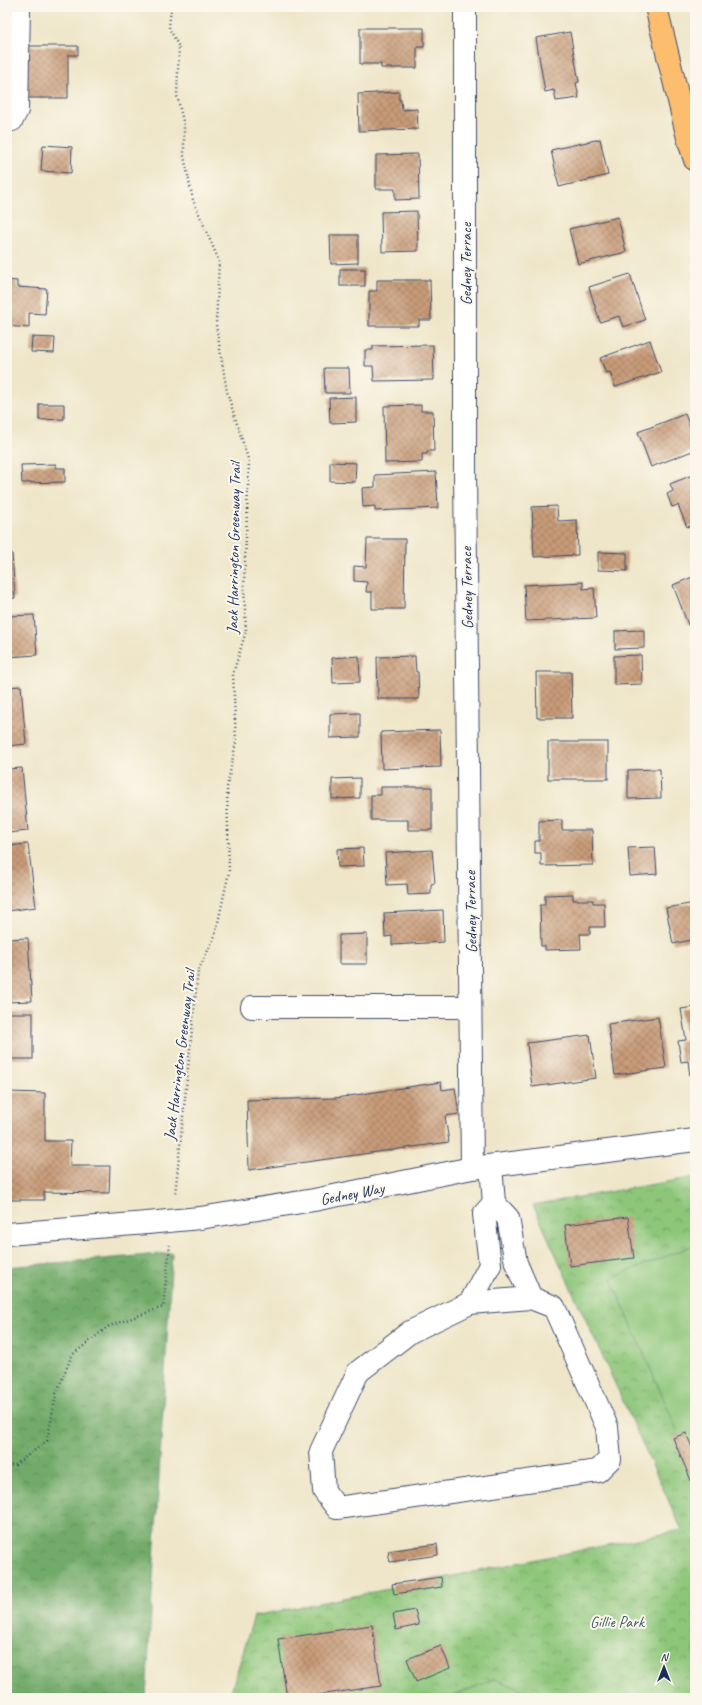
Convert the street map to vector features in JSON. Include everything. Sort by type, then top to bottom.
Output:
[{"type":"main road","points":[[656,7],[688,138],[695,160]]},
{"type":"street","points":[[7,120],[12,120],[18,110],[19,7]]},
{"type":"street","name":"Gedney Terrace","points":[[465,7],[465,469],[470,1008],[482,1167],[494,1203]]},
{"type":"street","points":[[252,1007],[470,1008]]},
{"type":"street","name":"Gedney Way","points":[[7,1234],[200,1218],[314,1200],[482,1167],[695,1140]]},
{"type":"street","points":[[470,1303],[490,1265],[484,1214],[494,1203],[508,1218],[516,1263],[531,1298]]},
{"type":"street","points":[[531,1298],[554,1307],[607,1428],[610,1459],[598,1471],[337,1508],[324,1491],[320,1451],[358,1372],[410,1332],[470,1303],[531,1298]]},
{"type":"path","name":"Jack Harrington Greenway Trail","points":[[171,7],[169,28],[179,47],[176,96],[184,126],[184,156],[193,200],[219,260],[216,325],[227,392],[249,462],[244,587],[246,630],[233,674],[236,742],[227,787],[229,872],[215,936],[198,971],[175,1198]]},
{"type":"path","points":[[7,1466],[15,1465],[47,1441],[56,1394],[72,1355],[109,1326],[163,1307],[170,1245]]},
{"type":"green space","name":"Gillie Park","points":[[695,1177],[695,1698],[229,1698],[254,1616],[682,1530],[533,1205]]},
{"type":"green space","points":[[695,1245],[695,1471],[611,1278]]},
{"type":"green space","points":[[172,1253],[146,1698],[7,1698],[7,1267]]},
{"type":"green space","points":[[494,1679],[526,1691],[529,1698],[449,1698]]},
{"type":"building","points":[[360,28],[424,28],[424,47],[417,47],[417,68],[381,68],[381,64],[360,64]]},
{"type":"building","points":[[570,32],[579,82],[576,83],[579,98],[556,101],[554,90],[545,92],[536,38]]},
{"type":"building","points":[[27,46],[78,46],[78,55],[68,55],[68,98],[27,98]]},
{"type":"building","points":[[399,92],[399,100],[401,100],[402,110],[417,109],[418,129],[359,131],[358,94]]},
{"type":"building","points":[[600,139],[608,175],[559,187],[551,150]]},
{"type":"building","points":[[43,145],[72,147],[71,173],[41,171]]},
{"type":"building","points":[[418,154],[419,199],[395,200],[395,189],[376,189],[376,155]]},
{"type":"building","points":[[417,211],[418,251],[382,252],[381,212]]},
{"type":"building","points":[[618,217],[626,252],[578,264],[569,229]]},
{"type":"building","points":[[330,235],[358,235],[358,263],[331,264]]},
{"type":"building","points":[[340,269],[365,269],[365,286],[340,286]]},
{"type":"building","points":[[630,274],[645,320],[623,327],[619,316],[600,322],[589,287]]},
{"type":"building","points":[[7,280],[17,281],[17,287],[47,289],[45,314],[29,313],[29,328],[7,326]]},
{"type":"building","points":[[377,280],[430,280],[431,320],[419,320],[419,326],[369,326],[369,291],[377,291]]},
{"type":"building","points":[[32,337],[55,338],[54,353],[31,352]]},
{"type":"building","points":[[650,340],[661,372],[615,387],[610,372],[606,373],[600,358]]},
{"type":"building","points":[[433,345],[434,380],[374,381],[373,366],[365,366],[365,350],[373,350],[373,346]]},
{"type":"building","points":[[324,368],[349,368],[350,393],[325,393]]},
{"type":"building","points":[[356,397],[356,422],[330,423],[329,398]]},
{"type":"building","points":[[39,404],[64,404],[64,419],[39,420]]},
{"type":"building","points":[[421,405],[421,411],[433,411],[434,451],[427,451],[427,454],[422,454],[422,462],[385,463],[384,406]]},
{"type":"building","points":[[685,414],[695,440],[695,450],[651,467],[638,432]]},
{"type":"building","points":[[330,462],[356,463],[355,482],[330,481]]},
{"type":"building","points":[[56,464],[56,468],[65,468],[65,482],[22,483],[21,465]]},
{"type":"building","points":[[436,472],[438,508],[375,511],[375,506],[363,507],[362,488],[375,487],[375,475]]},
{"type":"building","points":[[695,474],[695,524],[687,527],[678,505],[672,507],[667,494],[673,491],[670,484]]},
{"type":"building","points":[[557,506],[558,521],[577,520],[578,555],[534,557],[532,507]]},
{"type":"building","points":[[367,539],[405,539],[404,609],[372,609],[372,592],[366,592],[367,582],[354,581],[354,566],[366,567]]},
{"type":"building","points":[[598,552],[627,553],[627,571],[598,570]]},
{"type":"building","points":[[7,553],[12,553],[15,598],[7,599]]},
{"type":"building","points":[[695,576],[695,622],[688,625],[673,585]]},
{"type":"building","points":[[583,582],[583,589],[594,588],[596,618],[526,621],[524,585]]},
{"type":"building","points":[[34,615],[37,655],[7,657],[7,616]]},
{"type":"building","points":[[644,630],[644,648],[615,649],[615,631]]},
{"type":"building","points":[[641,655],[642,684],[614,685],[614,656]]},
{"type":"building","points":[[359,656],[360,682],[333,683],[332,658]]},
{"type":"building","points":[[415,656],[416,672],[418,672],[419,699],[378,699],[377,657]]},
{"type":"building","points":[[536,672],[571,672],[572,718],[537,718]]},
{"type":"building","points":[[21,686],[26,744],[7,746],[7,687]]},
{"type":"building","points":[[360,713],[360,737],[330,738],[330,714]]},
{"type":"building","points":[[440,730],[441,767],[382,769],[381,732]]},
{"type":"building","points":[[548,742],[608,742],[608,779],[548,779]]},
{"type":"building","points":[[22,768],[28,831],[7,833],[7,769]]},
{"type":"building","points":[[660,769],[661,798],[628,799],[628,770]]},
{"type":"building","points":[[360,778],[360,798],[332,799],[332,779]]},
{"type":"building","points":[[381,787],[432,787],[432,830],[408,830],[408,820],[371,820],[371,795],[381,795]]},
{"type":"building","points":[[562,820],[562,830],[592,830],[593,865],[541,866],[541,853],[535,853],[535,841],[539,841],[539,821]]},
{"type":"building","points":[[28,844],[36,907],[7,911],[7,846]]},
{"type":"building","points":[[655,847],[657,874],[630,876],[628,848]]},
{"type":"building","points":[[363,848],[364,866],[338,867],[337,849]]},
{"type":"building","points":[[432,850],[435,883],[431,884],[431,894],[408,895],[407,884],[387,885],[385,853]]},
{"type":"building","points":[[573,894],[573,900],[593,900],[593,903],[604,903],[605,927],[590,927],[590,934],[580,934],[581,949],[545,950],[545,946],[541,946],[540,905],[545,905],[545,895]]},
{"type":"building","points":[[695,903],[695,939],[673,944],[666,908]]},
{"type":"building","points":[[443,910],[444,942],[392,945],[392,936],[385,937],[384,913]]},
{"type":"building","points":[[367,934],[367,964],[339,964],[339,935]]},
{"type":"building","points":[[28,938],[32,1001],[7,1002],[7,939]]},
{"type":"building","points":[[695,1007],[695,1077],[690,1077],[688,1061],[681,1062],[678,1041],[686,1040],[681,1009]]},
{"type":"building","points":[[7,1013],[33,1013],[33,1059],[7,1059]]},
{"type":"building","points":[[658,1017],[666,1068],[615,1075],[608,1024]]},
{"type":"building","points":[[590,1035],[596,1078],[532,1087],[527,1043]]},
{"type":"building","points":[[441,1082],[442,1090],[455,1088],[459,1114],[445,1116],[449,1142],[249,1170],[247,1100],[336,1098]]},
{"type":"building","points":[[7,1092],[45,1093],[45,1141],[71,1141],[70,1166],[110,1166],[109,1193],[44,1192],[44,1200],[7,1200]]},
{"type":"building","points":[[628,1217],[634,1258],[570,1266],[565,1225]]},
{"type":"building","points":[[686,1433],[695,1454],[695,1490],[673,1438]]},
{"type":"building","points":[[437,1544],[438,1555],[390,1562],[388,1551]]},
{"type":"building","points":[[441,1577],[442,1587],[394,1594],[392,1584]]},
{"type":"building","points":[[415,1610],[419,1625],[396,1630],[393,1614]]},
{"type":"building","points":[[372,1625],[381,1686],[297,1698],[287,1698],[278,1639]]},
{"type":"building","points":[[441,1646],[450,1668],[416,1682],[407,1659]]}]
